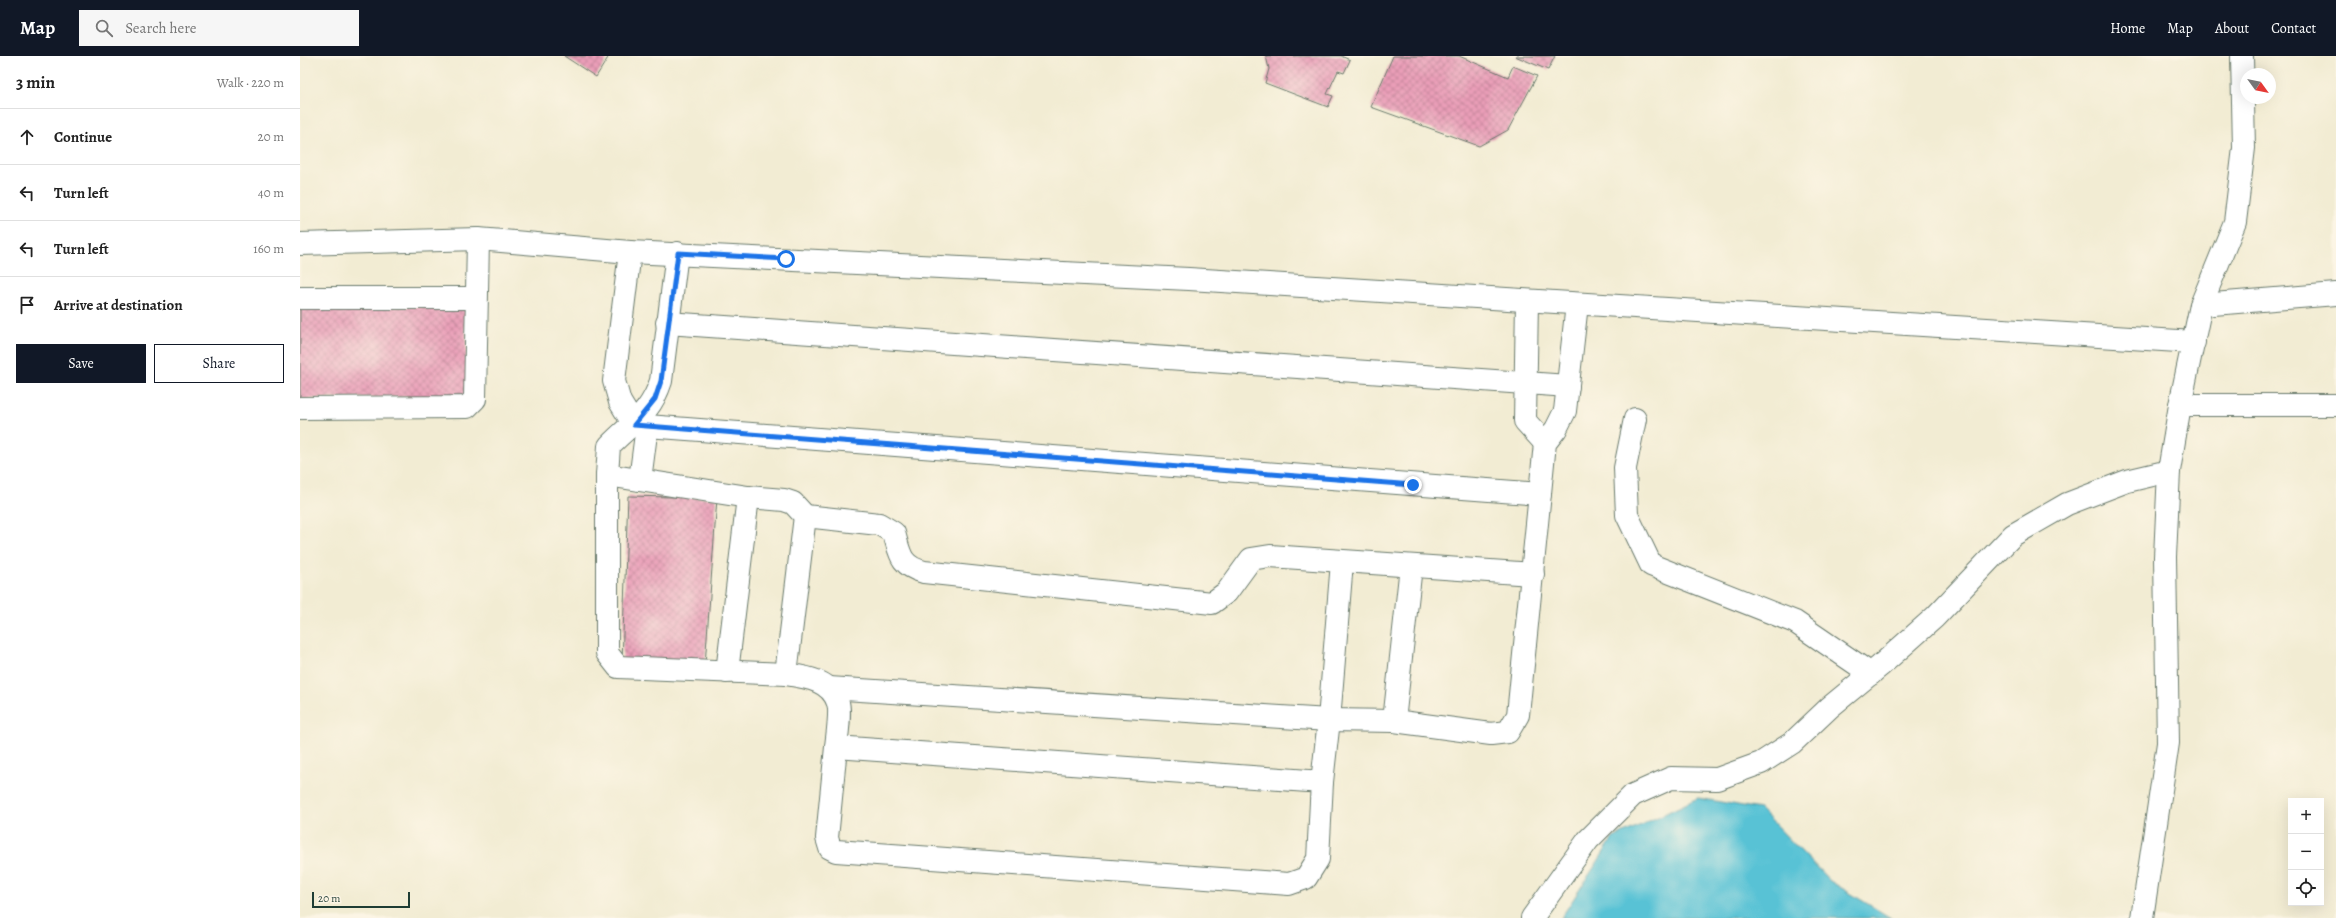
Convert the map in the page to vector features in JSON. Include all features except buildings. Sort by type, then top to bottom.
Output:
[{"type":"street","points":[[2142,918],[2145,889],[2168,743],[2165,557],[2169,471],[2180,405],[2201,305],[2236,222],[2244,148],[2242,56]]},
{"type":"street","points":[[300,244],[478,239],[630,252],[678,253],[1189,279],[2194,342]]},
{"type":"street","points":[[300,408],[467,408],[475,399],[478,239]]},
{"type":"street","points":[[630,252],[614,381],[620,402],[641,425]]},
{"type":"street","points":[[640,480],[641,425],[655,399],[661,381],[678,253]]},
{"type":"street","points":[[2201,305],[2336,294]]},
{"type":"street","points":[[300,298],[476,298]]},
{"type":"street","points":[[1527,300],[1524,385],[1525,421],[1545,443]]},
{"type":"street","points":[[829,688],[1329,720],[1394,721],[1491,734],[1508,732],[1518,715],[1545,443],[1556,429],[1566,411],[1577,304]]},
{"type":"street","points":[[668,323],[1524,385],[1568,386]]},
{"type":"street","points":[[2180,405],[2336,405]]},
{"type":"street","points":[[1635,419],[1626,468],[1627,515],[1651,565],[1795,622],[1871,674]]},
{"type":"street","points":[[1342,562],[1329,720],[1322,782],[1318,859],[1306,878],[1289,884],[836,851],[830,848],[827,838],[836,747],[838,703],[829,688],[813,678],[786,674],[618,667],[606,653],[607,475],[609,446],[641,425],[1540,494]]},
{"type":"street","points":[[1532,918],[1588,840],[1633,795],[1670,778],[1717,779],[1761,763],[1792,743],[1830,707],[1871,674],[1935,617],[2013,535],[2067,504],[2126,481],[2169,471]]},
{"type":"street","points":[[607,475],[748,497],[793,502],[806,516],[879,524],[894,533],[901,558],[912,569],[924,572],[1212,603],[1227,592],[1251,560],[1270,556],[1533,574]]},
{"type":"street","points":[[727,672],[748,497]]},
{"type":"street","points":[[786,674],[806,516]]},
{"type":"street","points":[[1394,721],[1411,566]]},
{"type":"street","points":[[836,747],[1322,782]]},
{"type":"water","points":[[1698,798],[1760,809],[1830,881],[1891,918],[1561,918],[1613,838]]},
{"type":"route","points":[[786,259],[678,253],[669,309],[661,381],[655,399],[634,425],[1413,485]]}]
